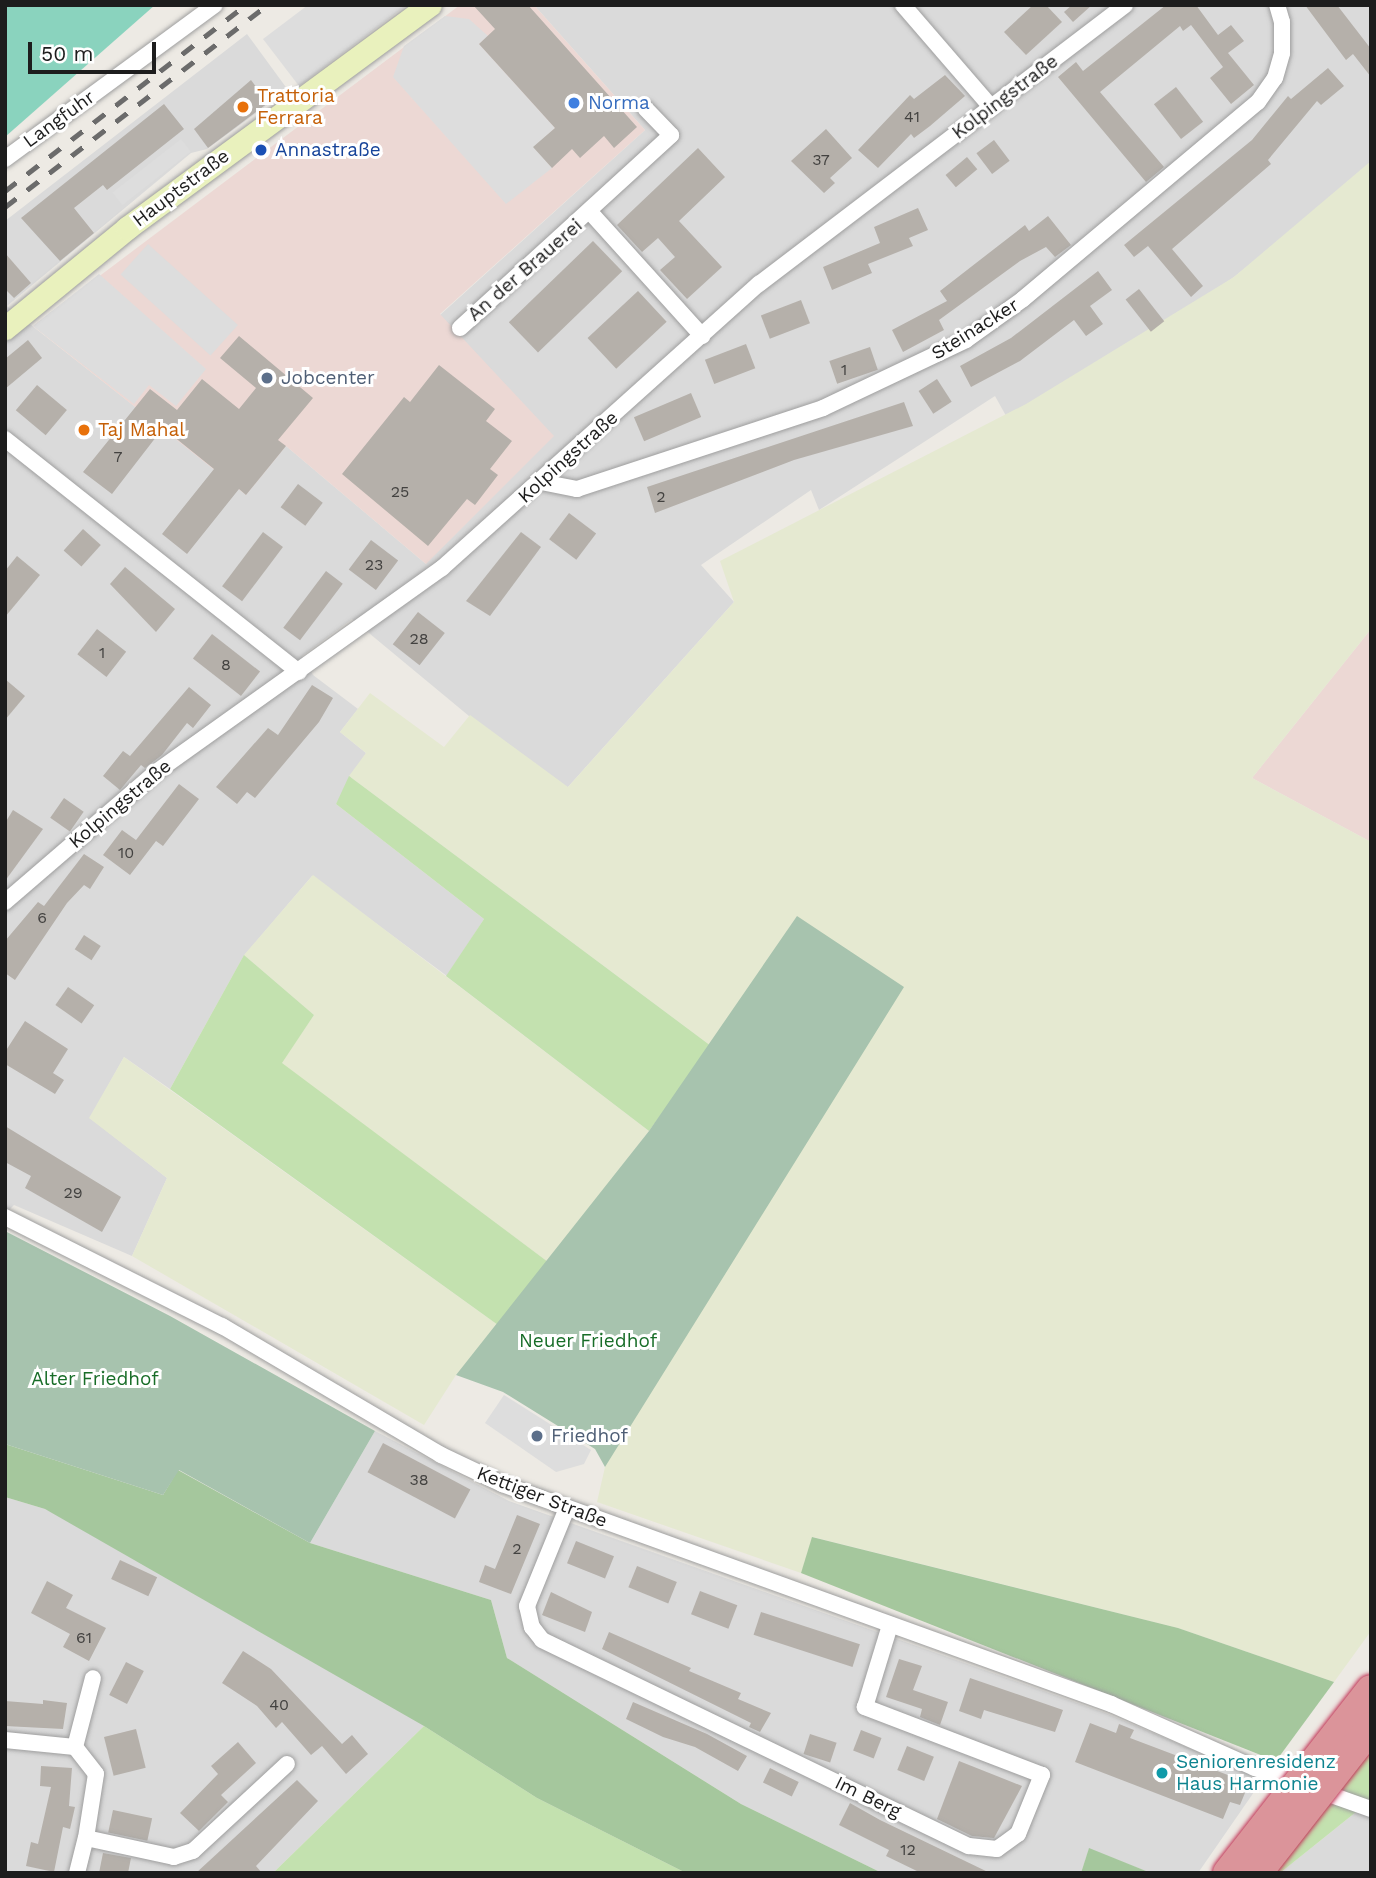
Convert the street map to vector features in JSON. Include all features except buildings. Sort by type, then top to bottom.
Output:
[{"type":"highway","points":[[1228,1873],[1371,1690]]},
{"type":"highway","points":[[1257,1873],[1371,1727]]},
{"type":"main road","name":"Hauptstraße","points":[[5,328],[127,229],[430,5]]},
{"type":"street","name":"Langfuhr","points":[[5,159],[215,5]]},
{"type":"street","points":[[903,5],[991,107]]},
{"type":"street","name":"Kolpingstraße","points":[[5,902],[156,772],[442,568],[760,284],[1125,5]]},
{"type":"street","name":"Steinacker","points":[[541,482],[577,489],[810,412],[966,340],[1023,299],[1258,102],[1275,78],[1282,53],[1282,22],[1277,5]]},
{"type":"street","name":"An der Brauerei","points":[[460,328],[591,213],[671,135],[645,108]]},
{"type":"street","name":"An der Brauerei","points":[[591,213],[702,336]]},
{"type":"street","points":[[5,439],[299,672]]},
{"type":"street","name":"Kettiger Straße","points":[[5,1217],[222,1326],[441,1455],[566,1508],[1111,1704],[1255,1768],[1371,1809]]},
{"type":"street","name":"Im Berg","points":[[566,1508],[527,1606],[532,1627],[542,1640],[969,1846],[997,1849],[1017,1834],[1042,1775],[865,1707],[890,1625]]},
{"type":"street","points":[[75,1747],[93,1678]]},
{"type":"street","points":[[5,1740],[75,1747],[96,1774],[86,1838],[77,1873]]},
{"type":"street","points":[[86,1838],[174,1857],[193,1851],[287,1764]]},
{"type":"shaded area","points":[[308,5],[407,5],[299,86],[263,39]]},
{"type":"shaded area","points":[[460,5],[534,5],[645,130],[440,314],[554,436],[426,564],[286,446],[246,495],[33,326]]},
{"type":"shaded area","points":[[534,5],[1371,5],[1371,167],[1234,277],[1015,432],[995,396],[819,510],[811,490],[701,565],[734,602],[567,788],[469,716],[352,619],[302,656],[313,675],[358,709],[340,732],[366,753],[336,804],[484,919],[447,976],[312,876],[243,957],[170,1089],[124,1057],[90,1118],[167,1178],[132,1256],[14,1205],[5,1214],[5,221],[247,34],[288,90],[207,149],[191,153],[7,306],[246,494],[286,446],[426,564],[440,315],[645,130]]},
{"type":"shaded area","points":[[445,16],[469,19],[488,36],[479,44],[555,128],[534,147],[552,168],[506,204],[393,77],[404,46]]},
{"type":"shaded area","points":[[181,139],[191,152],[122,205],[112,193]]},
{"type":"shaded area","points":[[148,244],[238,325],[210,355],[121,274]]},
{"type":"shaded area","points":[[99,274],[206,369],[176,406],[149,385],[134,404],[33,326]]},
{"type":"shaded area","points":[[1371,629],[1371,842],[1252,778]]},
{"type":"shaded area","name":"Friedhof","points":[[504,1395],[591,1450],[584,1464],[556,1472],[485,1423]]},
{"type":"shaded area","points":[[375,1431],[509,1501],[1105,1713],[1263,1779],[1198,1873],[1151,1873],[1089,1849],[1081,1873],[882,1873],[741,1804],[507,1658],[491,1600],[310,1543]]},
{"type":"shaded area","points":[[5,1497],[45,1509],[344,1651],[424,1726],[273,1873],[5,1873]]},
{"type":"shaded area","points":[[1371,1800],[1371,1873],[1280,1873]]},
{"type":"green space","points":[[5,5],[155,5],[5,137]]},
{"type":"green space","points":[[1371,161],[1371,629],[1252,778],[1371,842],[1371,1631],[1334,1682],[1178,1628],[813,1537],[801,1573],[597,1502],[605,1467],[797,916],[711,1046],[349,776],[366,753],[340,732],[370,693],[444,747],[470,715],[568,787],[734,602],[720,561],[1026,404],[1234,277]]},
{"type":"green space","points":[[349,776],[711,1046],[649,1131],[446,976],[484,919],[336,804]]},
{"type":"green space","points":[[313,875],[649,1131],[548,1262],[281,1063],[314,1015],[244,955]]},
{"type":"green space","name":"Neuer Friedhof","points":[[797,916],[904,987],[605,1467],[595,1449],[503,1392],[456,1375],[649,1131]]},
{"type":"green space","points":[[244,955],[314,1015],[282,1063],[548,1262],[498,1325],[170,1089]]},
{"type":"green space","points":[[124,1057],[498,1325],[456,1375],[424,1425],[132,1256],[167,1178],[89,1118]]},
{"type":"green space","name":"Alter Friedhof","points":[[5,1231],[170,1316],[375,1431],[310,1543],[179,1470],[163,1495],[5,1444]]},
{"type":"green space","points":[[5,1444],[163,1495],[178,1470],[310,1543],[491,1600],[507,1658],[741,1804],[882,1873],[686,1873],[537,1798],[424,1726],[45,1509],[5,1497]]},
{"type":"green space","points":[[812,1537],[1178,1628],[1334,1682],[1276,1761],[801,1573]]},
{"type":"green space","points":[[424,1726],[537,1798],[686,1873],[273,1873]]},
{"type":"green space","points":[[1371,1747],[1371,1800],[1280,1873],[1274,1873]]},
{"type":"green space","points":[[1089,1848],[1151,1873],[1081,1873]]},
{"type":"railway","points":[[5,191],[246,5]]},
{"type":"railway","points":[[5,207],[267,5]]},
{"type":"place","name":"Norma","points":[[574,103]]},
{"type":"place","name":"Trattoria Ferrara","points":[[243,107]]},
{"type":"place","name":"Annastraße","points":[[261,150]]},
{"type":"place","name":"Jobcenter","points":[[267,378]]},
{"type":"place","name":"Taj Mahal","points":[[84,430]]},
{"type":"place","name":"Friedhof","points":[[537,1436]]},
{"type":"place","name":"Seniorenresidenz Haus Harmonie","points":[[1162,1773]]}]
